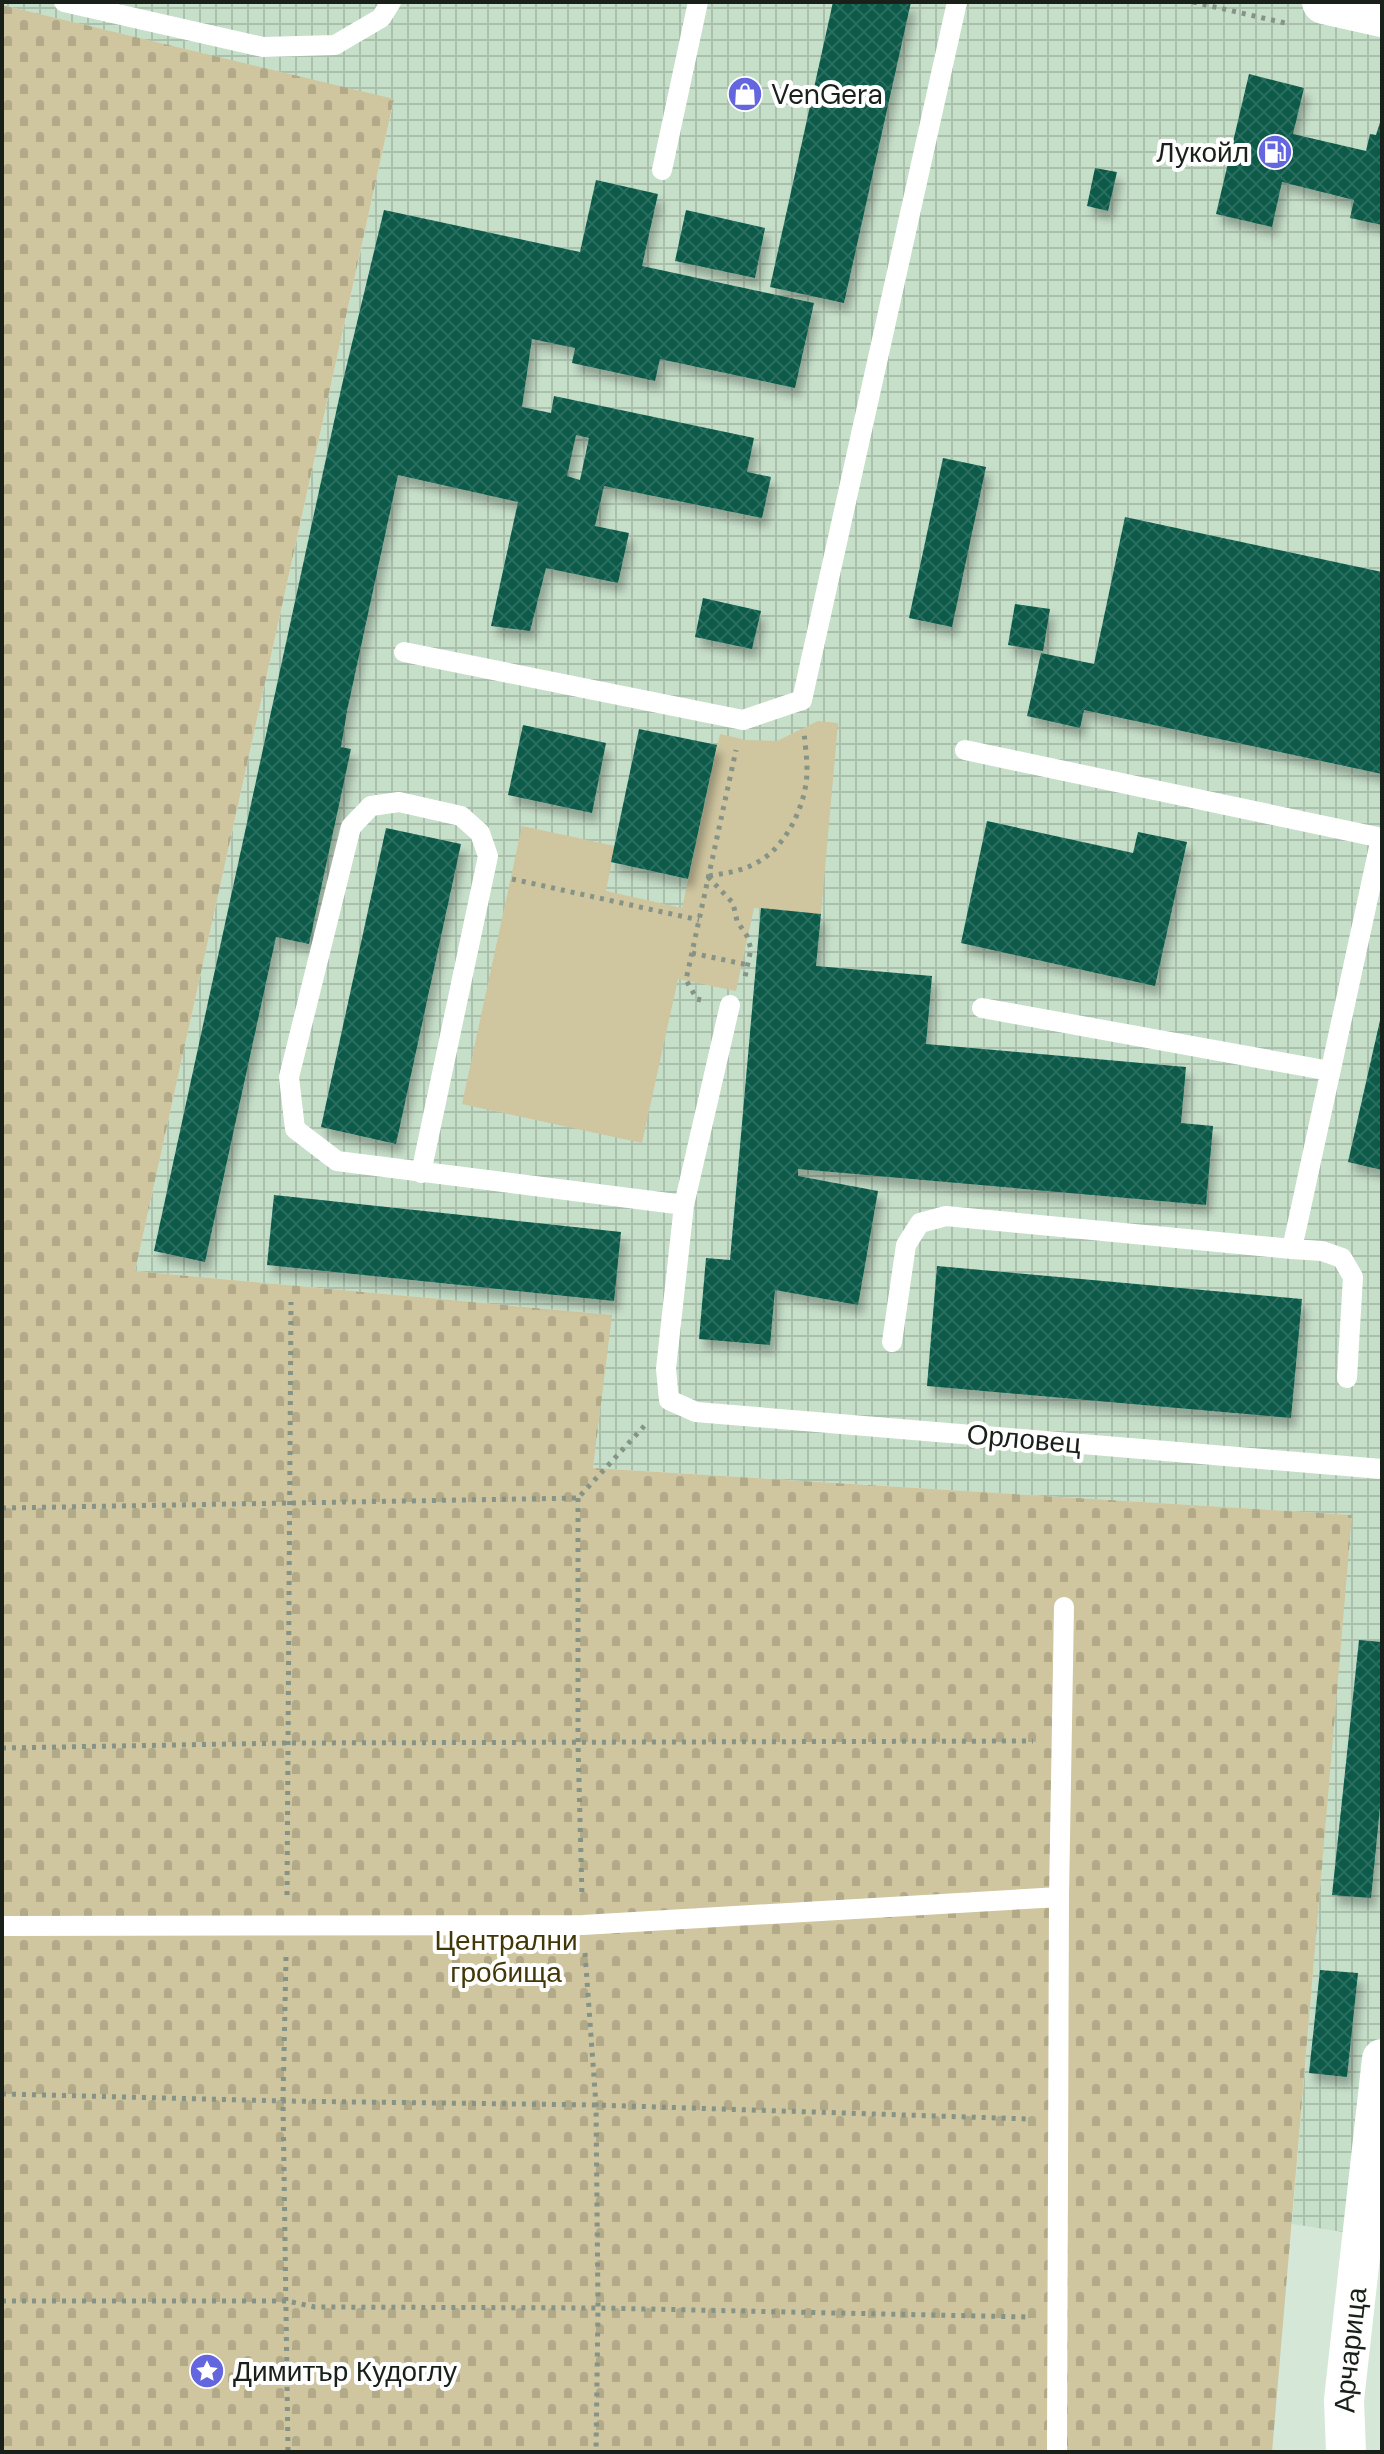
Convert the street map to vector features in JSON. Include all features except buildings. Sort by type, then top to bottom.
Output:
[{"type":"main road","points":[[1324,2],[1382,15]]},
{"type":"street","name":"Арчарица","points":[[1346,2452],[1344,2400],[1382,2059]]},
{"type":"lane","points":[[64,2],[263,47],[335,45],[381,18],[391,2]]},
{"type":"lane","points":[[662,170],[698,2]]},
{"type":"lane","points":[[404,652],[743,720],[802,700],[957,2]]},
{"type":"lane","points":[[965,750],[1381,838],[1292,1249]]},
{"type":"lane","points":[[421,1173],[488,856],[480,833],[461,816],[399,802],[371,806],[351,827],[289,1077],[295,1129],[337,1161],[421,1173],[684,1205]]},
{"type":"lane","points":[[669,1400],[666,1369],[684,1205],[730,1005]]},
{"type":"lane","points":[[982,1008],[1330,1071]]},
{"type":"lane","points":[[892,1342],[906,1245],[920,1223],[946,1216],[1322,1251],[1342,1258],[1353,1277],[1347,1378]]},
{"type":"lane","name":"Орловец","points":[[669,1400],[696,1412],[1382,1469]]},
{"type":"lane","points":[[1057,2452],[1059,1897],[1064,1607]]},
{"type":"lane","points":[[2,1926],[583,1925],[1059,1897]]},
{"type":"path","points":[[708,877],[740,870],[760,861],[778,846],[792,825],[801,804],[807,772],[802,700]]},
{"type":"path","points":[[708,877],[733,903],[737,921],[751,949],[742,992],[730,1005],[697,999],[686,980],[708,877],[743,720]]},
{"type":"path","points":[[485,874],[699,920]]},
{"type":"path","points":[[692,953],[748,965]]},
{"type":"path","points":[[288,2452],[283,2101],[291,1302]]},
{"type":"path","points":[[596,2452],[596,2105],[583,1925],[578,1743],[578,1498],[669,1400]]},
{"type":"path","points":[[2,1508],[578,1498]]},
{"type":"path","points":[[2,1748],[288,1743],[1062,1741]]},
{"type":"path","points":[[2,2094],[596,2105],[1058,2120]]},
{"type":"path","points":[[2,2301],[287,2301],[315,2307],[598,2308],[1057,2317]]},
{"type":"shaded area","points":[[2,2],[1382,2],[1382,2238],[1292,2224],[1351,1515],[593,1468],[611,1315],[135,1271],[394,100],[2,5]]},
{"type":"green space","name":"Централни гробища","points":[[2,5],[394,99],[135,1271],[612,1315],[593,1468],[1352,1515],[1272,2452],[2,2452]]},
{"type":"green space","points":[[818,721],[838,723],[821,914],[754,908],[736,991],[678,979],[642,1143],[462,1104],[522,826],[615,846],[606,891],[682,908],[720,734],[746,740],[777,741]]},
{"type":"place","name":"VenGera","points":[[745,94]]},
{"type":"place","name":"Лукойл","points":[[1275,152]]},
{"type":"place","name":"Димитър Кудоглу","points":[[207,2371]]}]
